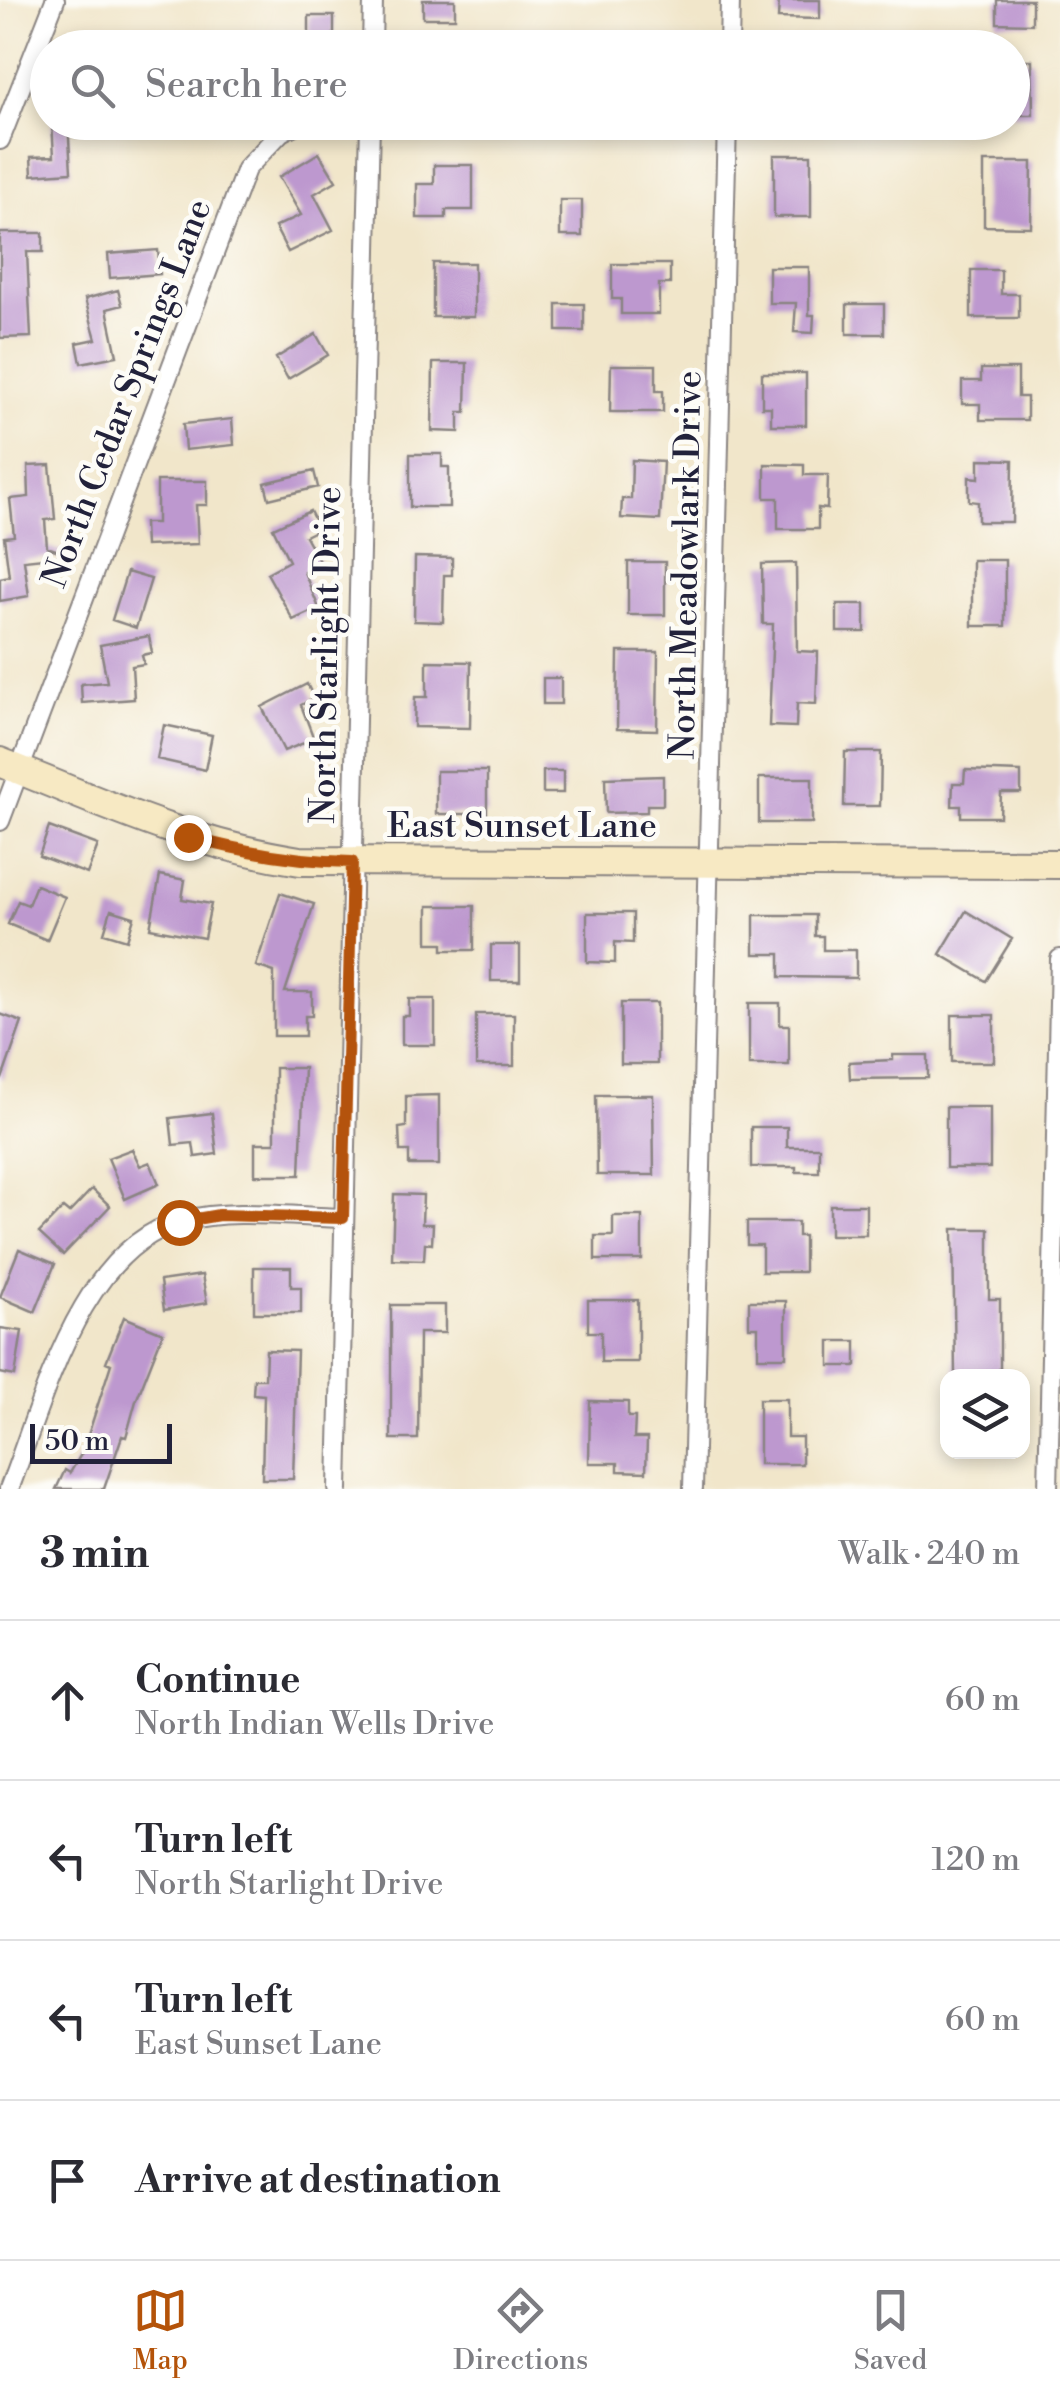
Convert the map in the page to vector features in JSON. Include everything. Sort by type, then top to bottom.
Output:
[{"type":"street","points":[[43,30],[55,0]]},
{"type":"street","points":[[372,30],[373,0]]},
{"type":"street","points":[[729,30],[730,0]]},
{"type":"street","points":[[0,140],[30,64]]},
{"type":"street","name":"North Cedar Springs Lane","points":[[0,821],[10,766],[246,168],[273,140]]},
{"type":"street","name":"North Starlight Drive","points":[[338,1489],[370,140]]},
{"type":"street","name":"North Meadowlark Drive","points":[[693,1489],[728,140]]},
{"type":"street","name":"East Sunset Lane","points":[[10,766],[188,837],[252,854],[300,861],[1060,864]]},
{"type":"street","points":[[1048,1489],[1060,960]]},
{"type":"street","points":[[9,1489],[76,1318],[106,1270],[138,1240],[179,1222],[219,1215],[343,1218]]},
{"type":"building","points":[[423,0],[455,0],[455,18],[423,18]]},
{"type":"building","points":[[779,0],[820,0],[820,19],[778,18]]},
{"type":"building","points":[[997,0],[1032,0],[1032,24],[997,23]]},
{"type":"building","points":[[309,16],[334,16],[334,30],[309,30]]},
{"type":"building","points":[[1030,60],[1032,60],[1030,115]]},
{"type":"building","points":[[53,140],[69,140],[71,172],[32,175],[31,157],[54,156]]},
{"type":"building","points":[[319,153],[336,181],[314,194],[333,230],[288,252],[275,227],[301,215],[279,177]]},
{"type":"building","points":[[774,155],[811,155],[811,217],[774,217]]},
{"type":"building","points":[[984,162],[1032,162],[1031,227],[984,226]]},
{"type":"building","points":[[434,165],[473,165],[473,210],[446,210],[446,218],[417,218],[417,184],[434,184]]},
{"type":"building","points":[[560,200],[582,200],[582,236],[560,236]]},
{"type":"building","points":[[0,233],[43,233],[43,252],[27,252],[31,337],[0,338]]},
{"type":"building","points":[[158,250],[160,274],[110,278],[108,254]]},
{"type":"building","points":[[433,263],[474,263],[474,317],[433,317]]},
{"type":"building","points":[[612,264],[670,264],[670,284],[659,284],[659,314],[621,314],[621,299],[612,299]]},
{"type":"building","points":[[769,267],[809,267],[813,333],[794,332],[796,303],[769,303]]},
{"type":"building","points":[[971,270],[1001,270],[1001,294],[1019,294],[1019,318],[971,318]]},
{"type":"building","points":[[118,290],[122,305],[107,309],[117,356],[81,363],[77,343],[96,339],[85,299]]},
{"type":"building","points":[[557,304],[584,304],[584,331],[557,331]]},
{"type":"building","points":[[847,304],[884,304],[884,334],[847,334]]},
{"type":"building","points":[[316,334],[328,355],[288,379],[276,358]]},
{"type":"building","points":[[433,363],[467,363],[466,412],[459,412],[459,432],[432,431]]},
{"type":"building","points":[[611,365],[656,365],[656,391],[663,391],[663,412],[610,412]]},
{"type":"building","points":[[981,369],[1018,369],[1018,397],[1027,397],[1027,420],[980,420],[980,404],[962,404],[962,381],[981,381]]},
{"type":"building","points":[[762,373],[806,373],[806,425],[771,425],[771,407],[762,407]]},
{"type":"building","points":[[232,419],[234,445],[185,450],[183,424]]},
{"type":"building","points":[[410,454],[442,454],[442,467],[449,467],[449,507],[410,507]]},
{"type":"building","points":[[979,459],[1013,460],[1012,522],[978,522],[978,502],[969,501],[969,477],[979,478]]},
{"type":"building","points":[[632,460],[663,462],[660,520],[621,518],[622,499],[631,499]]},
{"type":"building","points":[[765,464],[804,465],[804,475],[828,475],[827,509],[818,508],[818,529],[778,529],[778,498],[765,498]]},
{"type":"building","points":[[50,465],[55,519],[45,520],[47,547],[71,555],[24,560],[29,596],[0,601],[0,578],[9,576],[4,537],[14,536],[10,499],[29,497],[28,466]]},
{"type":"building","points":[[314,471],[318,487],[269,499],[265,483]]},
{"type":"building","points":[[157,481],[207,481],[207,505],[196,505],[198,544],[145,546],[144,523],[157,523]]},
{"type":"building","points":[[310,511],[319,529],[305,536],[320,563],[304,572],[319,608],[293,620],[267,573],[289,561],[273,528]]},
{"type":"building","points":[[415,557],[452,558],[452,575],[444,575],[443,622],[414,621]]},
{"type":"building","points":[[972,560],[1005,560],[1005,626],[972,626]]},
{"type":"building","points":[[628,562],[665,562],[665,615],[628,615]]},
{"type":"building","points":[[796,563],[797,651],[818,652],[816,704],[797,703],[796,727],[769,726],[773,624],[763,624],[762,564]]},
{"type":"building","points":[[127,572],[151,579],[136,628],[112,620]]},
{"type":"building","points":[[837,604],[865,604],[865,632],[837,632]]},
{"type":"building","points":[[149,636],[152,653],[142,655],[144,664],[132,666],[134,699],[82,703],[81,684],[107,682],[100,645]]},
{"type":"building","points":[[618,652],[658,652],[657,730],[617,729]]},
{"type":"building","points":[[427,661],[471,662],[470,728],[414,727],[415,697],[427,697]]},
{"type":"building","points":[[543,678],[561,678],[561,704],[543,704]]},
{"type":"building","points":[[307,684],[314,698],[301,705],[314,739],[284,751],[262,707]]},
{"type":"building","points":[[164,725],[212,735],[205,770],[157,759]]},
{"type":"building","points":[[845,752],[881,752],[880,806],[844,806]]},
{"type":"building","points":[[965,770],[1021,772],[1021,793],[1001,793],[1000,817],[961,817],[961,806],[952,806],[953,783],[964,783]]},
{"type":"building","points":[[436,771],[487,771],[487,814],[436,814]]},
{"type":"building","points":[[543,771],[563,771],[563,793],[543,793]]},
{"type":"building","points":[[663,776],[663,805],[647,805],[647,812],[606,813],[605,778]]},
{"type":"building","points":[[759,778],[812,778],[812,823],[759,823]]},
{"type":"building","points":[[49,827],[98,845],[87,874],[39,856]]},
{"type":"building","points":[[160,875],[185,880],[182,899],[211,904],[204,938],[150,928]]},
{"type":"building","points":[[36,885],[65,897],[47,940],[8,924],[18,901],[28,905]]},
{"type":"building","points":[[280,893],[314,904],[285,992],[312,992],[312,1016],[305,1016],[305,1036],[274,1036],[274,972],[256,966]]},
{"type":"building","points":[[428,906],[474,906],[474,950],[443,950],[443,943],[428,943]]},
{"type":"building","points":[[111,910],[134,917],[127,940],[104,933]]},
{"type":"building","points":[[966,911],[1012,939],[986,981],[940,954]]},
{"type":"building","points":[[587,913],[633,913],[633,943],[615,942],[615,963],[587,962]]},
{"type":"building","points":[[754,915],[815,915],[815,936],[823,936],[823,950],[856,950],[856,978],[780,977],[780,954],[754,954]]},
{"type":"building","points":[[491,945],[520,945],[520,981],[491,981]]},
{"type":"building","points":[[409,999],[435,999],[435,1045],[402,1045],[402,1016],[409,1016]]},
{"type":"building","points":[[621,1003],[657,1003],[657,1064],[621,1064]]},
{"type":"building","points":[[749,1003],[780,1003],[780,1025],[789,1025],[789,1065],[749,1065]]},
{"type":"building","points":[[0,1014],[22,1022],[2,1079],[0,1078]]},
{"type":"building","points":[[476,1014],[514,1014],[514,1066],[476,1066]]},
{"type":"building","points":[[952,1015],[994,1015],[994,1062],[952,1062]]},
{"type":"building","points":[[893,1055],[928,1055],[928,1078],[850,1079],[849,1062],[893,1060]]},
{"type":"building","points":[[275,1068],[304,1068],[300,1175],[255,1175],[255,1143],[275,1143]]},
{"type":"building","points":[[439,1095],[439,1165],[409,1165],[409,1151],[400,1151],[399,1128],[406,1127],[406,1096]]},
{"type":"building","points":[[596,1095],[653,1095],[654,1175],[597,1175]]},
{"type":"building","points":[[946,1107],[990,1107],[990,1168],[946,1168]]},
{"type":"building","points":[[212,1113],[217,1154],[195,1157],[193,1143],[173,1145],[170,1118]]},
{"type":"building","points":[[751,1127],[787,1127],[787,1147],[819,1147],[819,1172],[796,1172],[796,1167],[751,1167]]},
{"type":"building","points":[[132,1149],[140,1166],[150,1162],[159,1184],[125,1199],[108,1158]]},
{"type":"building","points":[[92,1189],[110,1206],[63,1255],[39,1233],[63,1208],[69,1213]]},
{"type":"building","points":[[394,1194],[423,1195],[422,1224],[433,1224],[432,1244],[425,1243],[424,1260],[392,1259]]},
{"type":"building","points":[[830,1205],[866,1205],[866,1235],[830,1235]]},
{"type":"building","points":[[613,1216],[642,1216],[642,1260],[595,1260],[595,1236],[613,1236]]},
{"type":"building","points":[[747,1222],[798,1222],[798,1236],[804,1236],[804,1272],[762,1272],[762,1245],[747,1245]]},
{"type":"building","points":[[953,1229],[989,1229],[989,1299],[1000,1299],[1000,1369],[955,1369]]},
{"type":"building","points":[[19,1249],[55,1264],[35,1312],[0,1297]]},
{"type":"building","points":[[254,1267],[291,1267],[291,1287],[301,1287],[301,1313],[254,1313]]},
{"type":"building","points":[[202,1275],[207,1303],[164,1310],[160,1281]]},
{"type":"building","points":[[588,1300],[638,1300],[638,1362],[601,1362],[601,1332],[588,1332]]},
{"type":"building","points":[[749,1301],[786,1301],[786,1357],[758,1357],[758,1327],[749,1327]]},
{"type":"building","points":[[391,1305],[445,1305],[445,1333],[419,1333],[418,1439],[391,1439]]},
{"type":"building","points":[[124,1317],[163,1333],[126,1437],[122,1436],[104,1489],[56,1489],[65,1470],[70,1473],[83,1451],[111,1364],[106,1362]]},
{"type":"building","points":[[0,1328],[22,1331],[15,1376],[0,1373]]},
{"type":"building","points":[[830,1341],[856,1341],[856,1366],[830,1366]]},
{"type":"building","points":[[266,1350],[297,1351],[293,1479],[262,1479],[264,1395],[253,1394],[254,1379],[265,1379]]},
{"type":"building","points":[[759,1399],[787,1399],[787,1437],[802,1437],[802,1464],[759,1464]]},
{"type":"building","points":[[590,1401],[628,1402],[628,1417],[635,1417],[634,1438],[647,1438],[646,1472],[618,1471],[618,1463],[589,1463]]},
{"type":"route","points":[[179,1222],[219,1215],[343,1218],[352,862],[300,861],[252,854],[188,837]]}]
